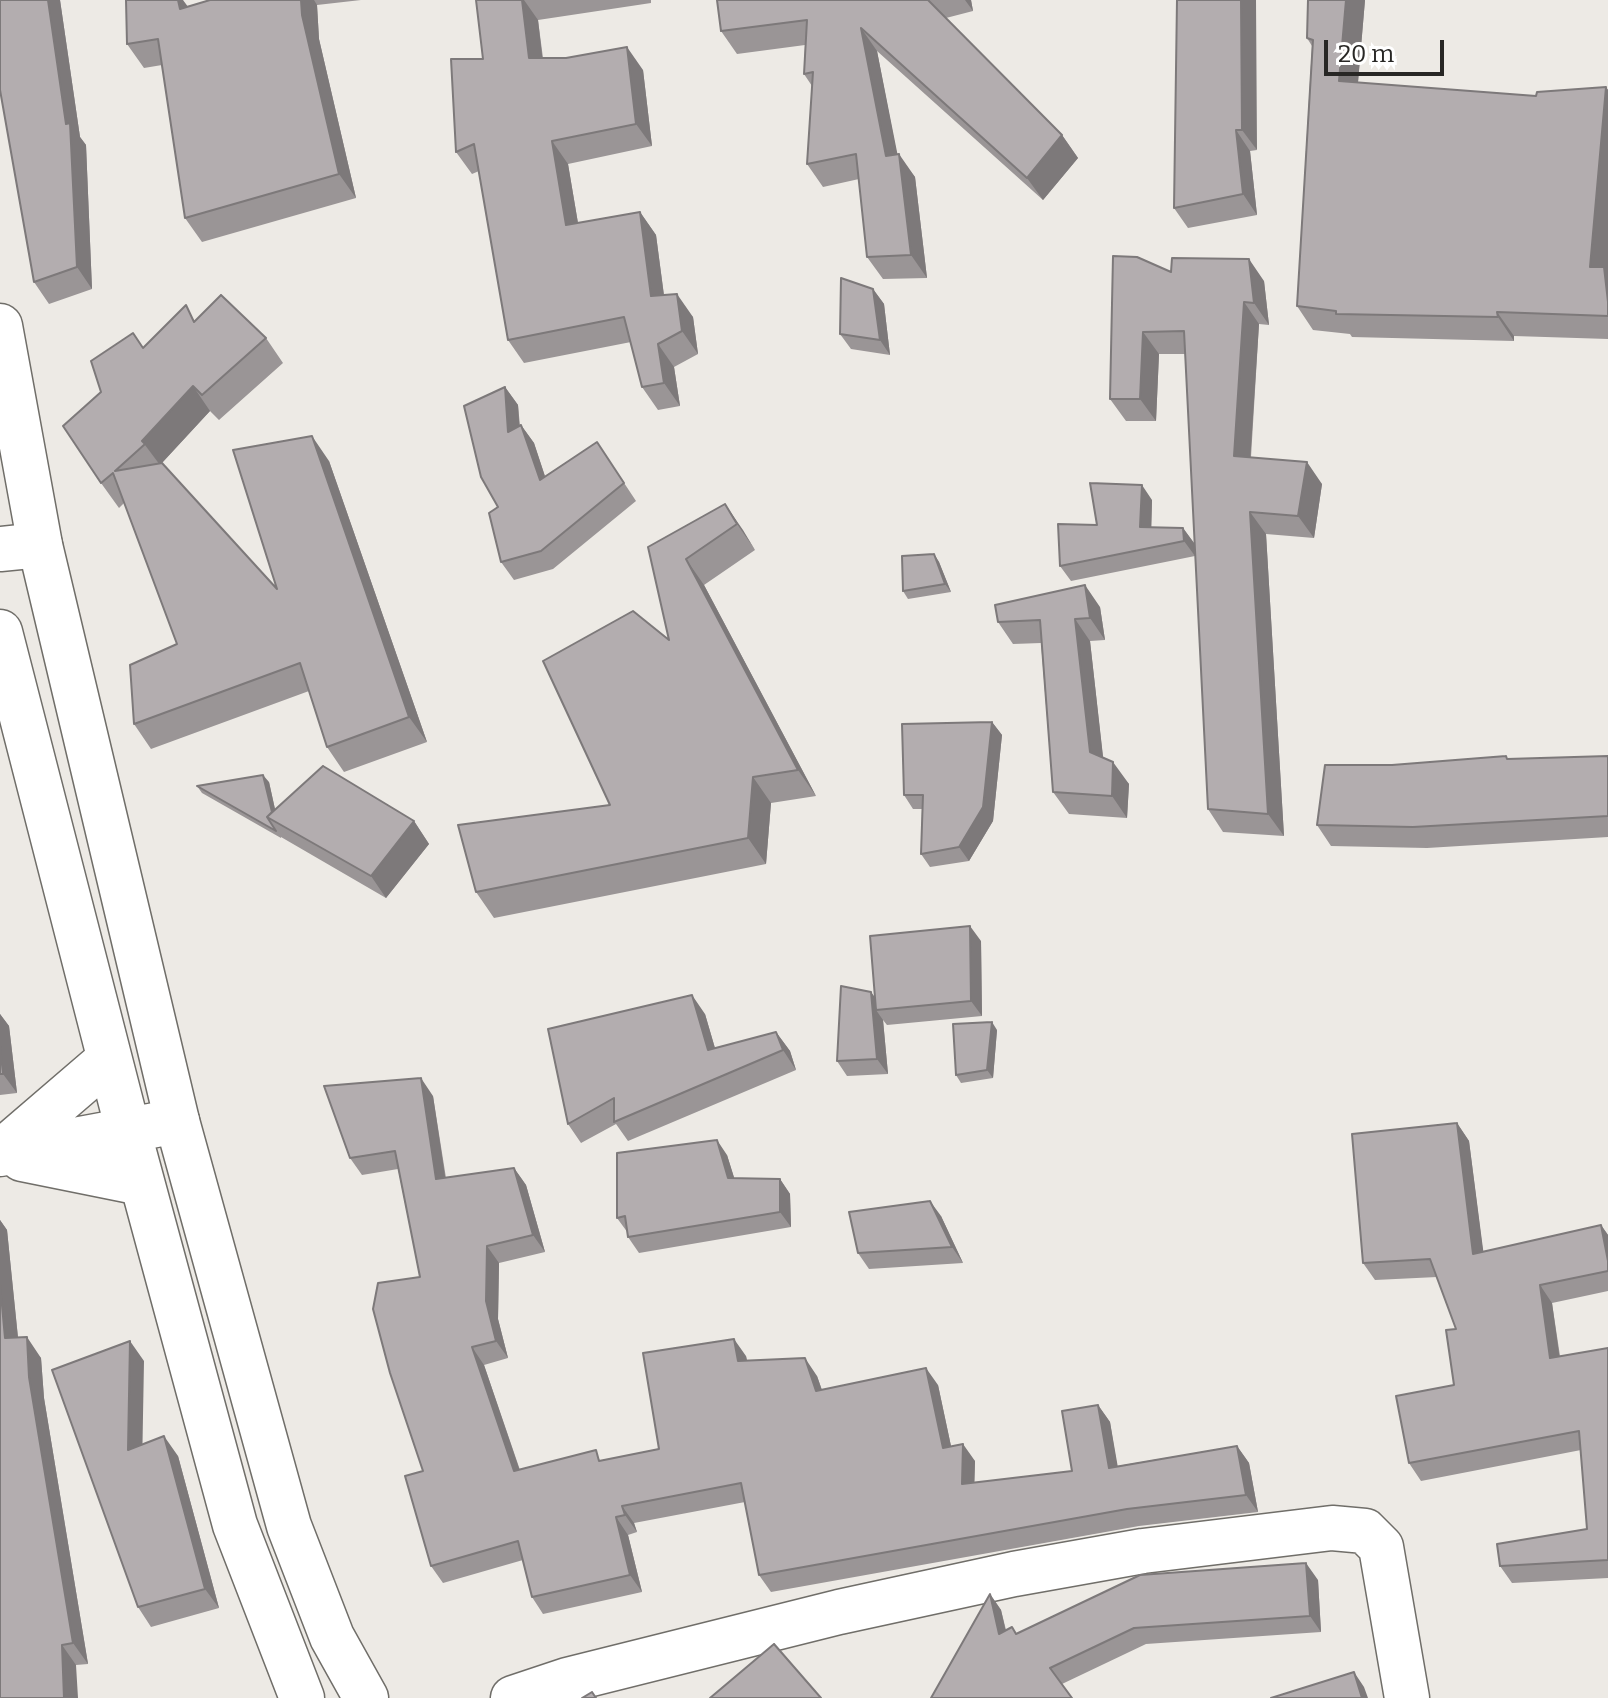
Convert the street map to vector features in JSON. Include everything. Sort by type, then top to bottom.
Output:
[{"type":"street","points":[[0,326],[20,547],[289,1526],[332,1637],[366,1698]]},
{"type":"street","points":[[0,632],[108,1060],[235,1525],[302,1698]]},
{"type":"street","points":[[0,1154],[108,1060]]},
{"type":"street","points":[[0,1154],[177,1121]]},
{"type":"street","points":[[0,1154],[141,1183]]},
{"type":"street","points":[[513,1698],[567,1680],[824,1615],[1014,1574],[1143,1551],[1332,1528],[1365,1531],[1381,1547],[1407,1698]]},
{"type":"building","points":[[0,0],[48,0],[66,124],[70,123],[77,267],[34,282],[0,90]]},
{"type":"building","points":[[126,0],[178,0],[180,9],[210,0],[301,0],[339,174],[185,218],[158,39],[127,44]]},
{"type":"building","points":[[476,0],[522,0],[529,58],[566,58],[627,47],[636,124],[552,141],[566,225],[640,212],[651,296],[677,294],[682,331],[658,344],[664,383],[642,387],[624,317],[508,340],[474,144],[456,152],[451,59],[483,59]]},
{"type":"building","points":[[717,0],[928,0],[1062,135],[1027,178],[861,28],[886,156],[899,154],[911,255],[867,257],[856,154],[807,164],[813,72],[804,74],[807,20],[721,31]]},
{"type":"building","points":[[1177,0],[1241,0],[1242,130],[1236,130],[1243,194],[1174,208]]},
{"type":"building","points":[[1308,0],[1346,0],[1339,81],[1536,96],[1537,92],[1606,87],[1590,267],[1604,267],[1608,316],[1497,312],[1498,317],[1336,314],[1336,311],[1297,306],[1313,40],[1307,38]]},
{"type":"building","points":[[1113,256],[1137,257],[1171,272],[1172,258],[1249,259],[1254,303],[1244,302],[1234,456],[1307,462],[1298,516],[1250,512],[1268,814],[1208,809],[1184,331],[1143,332],[1140,399],[1110,399]]},
{"type":"building","points":[[841,278],[873,289],[880,340],[840,334]]},
{"type":"building","points":[[221,295],[266,338],[202,395],[193,386],[142,441],[145,444],[115,471],[162,463],[277,589],[233,450],[312,436],[409,717],[327,747],[300,663],[134,724],[130,665],[177,644],[113,473],[101,483],[63,426],[101,392],[91,361],[133,333],[143,348],[186,305],[194,322]]},
{"type":"building","points":[[505,387],[508,432],[521,425],[540,480],[597,442],[624,483],[541,551],[501,562],[489,513],[498,507],[481,477],[464,406]]},
{"type":"building","points":[[1090,483],[1142,485],[1140,527],[1183,528],[1184,541],[1060,566],[1058,524],[1097,525]]},
{"type":"building","points":[[725,504],[737,524],[686,559],[798,770],[753,777],[748,838],[476,892],[458,825],[610,805],[543,661],[633,611],[669,640],[648,547]]},
{"type":"building","points":[[934,554],[945,584],[903,591],[902,556]]},
{"type":"building","points":[[1085,585],[1090,618],[1075,619],[1090,752],[1113,762],[1112,796],[1053,792],[1040,620],[998,622],[995,605]]},
{"type":"building","points":[[992,722],[983,807],[959,847],[921,854],[923,795],[904,795],[902,724]]},
{"type":"building","points":[[1506,756],[1507,759],[1608,756],[1608,816],[1413,827],[1317,825],[1325,765],[1392,765]]},
{"type":"building","points":[[323,766],[414,821],[371,876],[267,817]]},
{"type":"building","points":[[263,775],[272,812],[267,817],[276,831],[197,786]]},
{"type":"building","points":[[970,926],[971,1001],[876,1010],[870,936]]},
{"type":"building","points":[[841,986],[871,992],[877,1059],[837,1061]]},
{"type":"building","points":[[692,995],[708,1050],[776,1032],[783,1050],[614,1122],[614,1098],[568,1124],[548,1029]]},
{"type":"building","points":[[992,1022],[987,1070],[956,1075],[953,1024]]},
{"type":"building","points":[[0,1046],[3,1074],[0,1074]]},
{"type":"building","points":[[421,1078],[436,1179],[514,1168],[533,1235],[487,1246],[486,1301],[496,1341],[472,1347],[514,1471],[596,1450],[599,1461],[659,1449],[643,1353],[734,1339],[738,1361],[805,1358],[816,1391],[926,1368],[943,1448],[963,1444],[962,1484],[1072,1471],[1062,1411],[1098,1405],[1109,1468],[1237,1446],[1246,1495],[1127,1509],[759,1575],[741,1483],[622,1506],[625,1515],[616,1517],[630,1575],[532,1597],[518,1541],[431,1566],[405,1476],[423,1471],[390,1373],[373,1309],[378,1283],[420,1277],[395,1151],[350,1158],[324,1086]]},
{"type":"building","points":[[1457,1123],[1473,1254],[1601,1225],[1608,1271],[1540,1285],[1550,1358],[1608,1348],[1608,1560],[1500,1566],[1497,1544],[1587,1529],[1579,1431],[1409,1463],[1396,1396],[1454,1385],[1446,1330],[1456,1329],[1430,1259],[1363,1263],[1352,1134]]},
{"type":"building","points":[[717,1140],[728,1178],[780,1179],[780,1212],[628,1237],[625,1216],[617,1218],[617,1153]]},
{"type":"building","points":[[930,1201],[952,1247],[858,1253],[849,1212]]},
{"type":"building","points":[[0,1284],[5,1338],[27,1337],[29,1377],[73,1643],[62,1645],[64,1698],[0,1698]]},
{"type":"building","points":[[130,1341],[128,1450],[164,1436],[205,1589],[138,1607],[52,1370]]},
{"type":"building","points":[[1306,1563],[1310,1616],[1134,1628],[1050,1668],[1072,1698],[931,1698],[990,1594],[999,1634],[1012,1627],[1016,1634],[1140,1575]]},
{"type":"building","points":[[774,1644],[821,1698],[710,1698]]},
{"type":"building","points":[[1354,1672],[1362,1698],[1271,1698]]},
{"type":"building","points":[[592,1692],[596,1698],[582,1698]]}]
